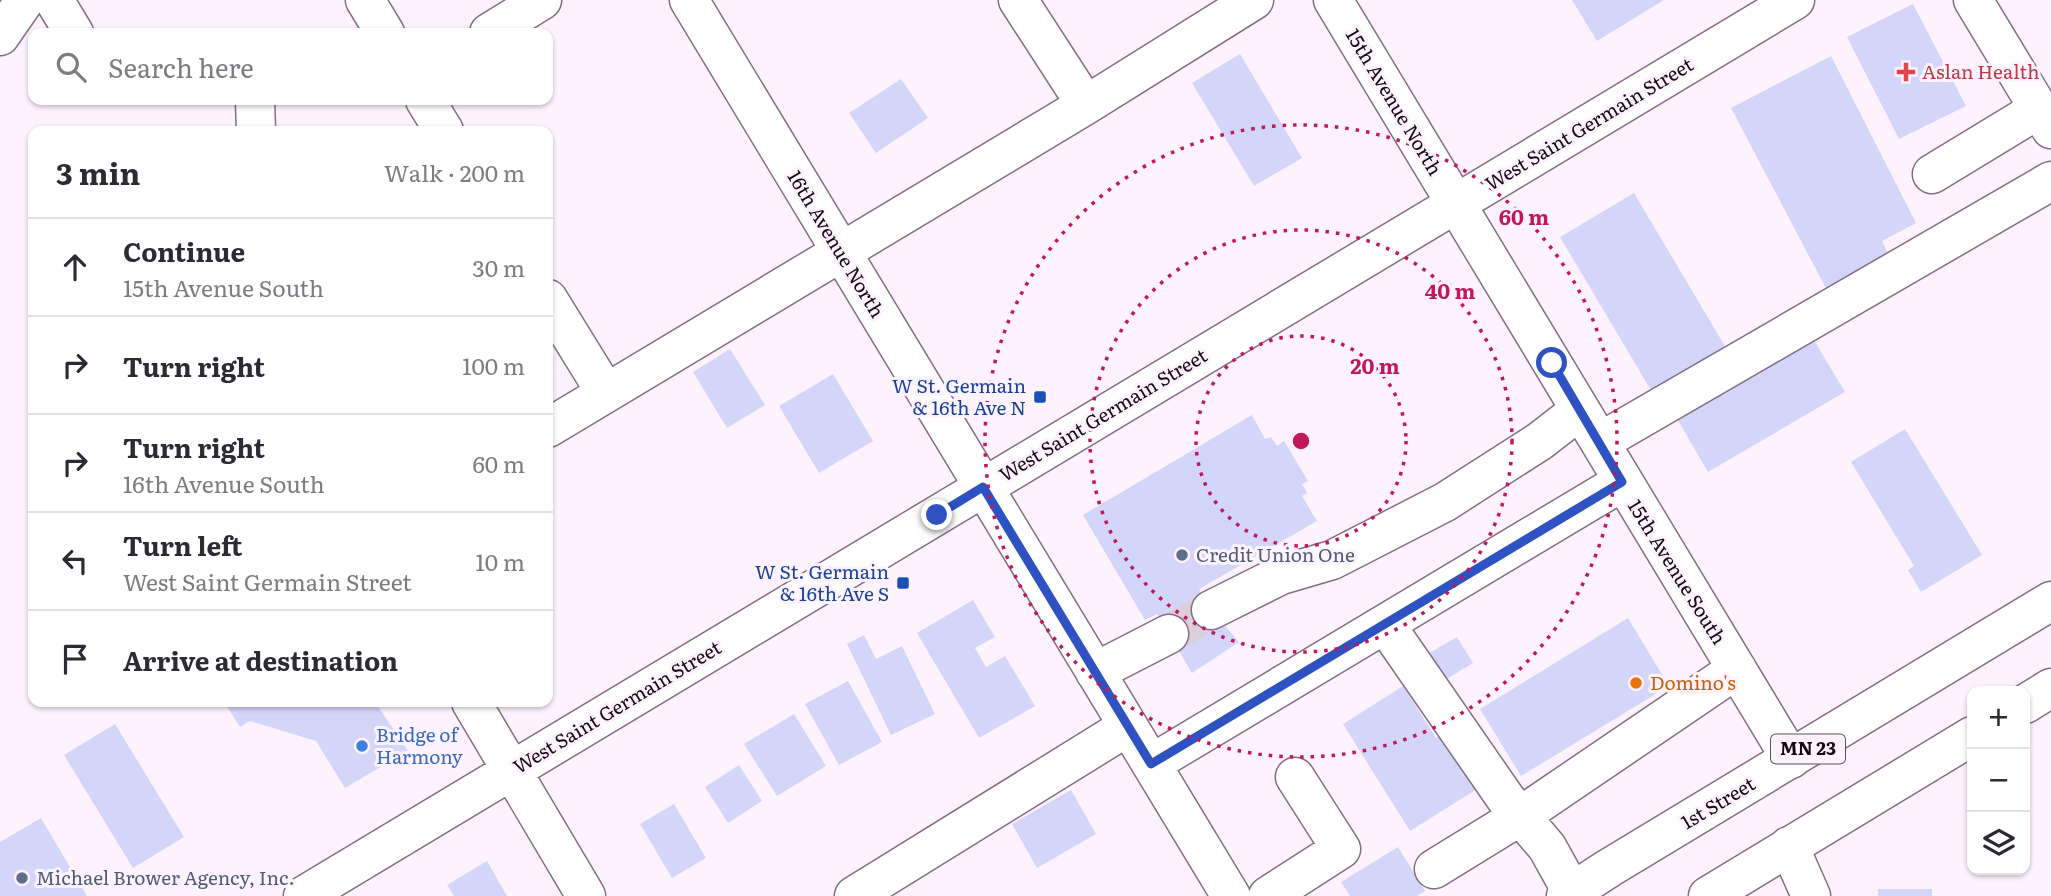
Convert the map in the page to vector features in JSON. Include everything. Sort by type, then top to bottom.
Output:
[{"type":"main road","points":[[0,36],[25,0]]},
{"type":"main road","points":[[54,0],[71,28]]},
{"type":"main road","points":[[365,0],[382,28]]},
{"type":"main road","points":[[497,28],[542,0]]},
{"type":"main road","name":"16th Avenue North","points":[[689,0],[1231,896]]},
{"type":"main road","points":[[1018,0],[1086,106]]},
{"type":"main road","points":[[553,425],[1086,106],[1254,0]]},
{"type":"main road","name":"15th Avenue North","points":[[1332,0],[1456,204]]},
{"type":"main road","name":"West Saint Germain Street","points":[[304,896],[1795,0]]},
{"type":"main road","points":[[1932,174],[2045,119],[1973,0]]},
{"type":"main road","points":[[254,105],[256,126]]},
{"type":"main road","points":[[428,105],[441,126]]},
{"type":"main road","points":[[1600,442],[2051,181]]},
{"type":"main road","name":"15th Avenue South","points":[[1456,204],[1791,759]]},
{"type":"main road","points":[[553,307],[606,393]]},
{"type":"main road","points":[[1211,610],[1281,575],[1332,561],[1445,502],[1539,441],[1580,410]]},
{"type":"main road","points":[[1151,764],[1622,482]]},
{"type":"main road","name":"1st Street","points":[[1569,894],[1609,867],[2051,601]]},
{"type":"main road","points":[[1385,624],[1506,799],[1547,846],[1569,894]]},
{"type":"main road","points":[[1094,672],[1169,634]]},
{"type":"main road","points":[[1434,869],[1522,815],[1737,669]]},
{"type":"main road","points":[[2030,701],[2051,688]]},
{"type":"main road","points":[[474,707],[586,896]]},
{"type":"main road","points":[[854,896],[904,883],[1127,727]]},
{"type":"main road","points":[[1708,896],[1967,739]]},
{"type":"main road","points":[[1268,896],[1341,849],[1296,778]]},
{"type":"main road","points":[[1789,846],[1811,896]]},
{"type":"building","points":[[1572,0],[1664,0],[1597,41]]},
{"type":"building","name":"Aslan Health","points":[[1913,4],[1966,106],[1899,139],[1847,37]]},
{"type":"building","points":[[1240,54],[1302,158],[1254,186],[1192,83]]},
{"type":"building","points":[[1831,56],[1916,223],[1882,241],[1893,263],[1830,296],[1731,108]]},
{"type":"building","points":[[901,79],[928,118],[876,153],[849,113]]},
{"type":"building","points":[[1634,193],[1729,353],[1655,397],[1560,237]]},
{"type":"building","points":[[1812,337],[1845,392],[1708,472],[1676,417]]},
{"type":"building","points":[[730,349],[765,405],[727,428],[693,372]]},
{"type":"building","points":[[833,374],[873,441],[819,473],[779,406]]},
{"type":"building","name":"Credit Union One","points":[[1252,415],[1265,439],[1271,437],[1277,446],[1284,441],[1308,481],[1302,484],[1307,493],[1302,496],[1317,521],[1199,589],[1211,610],[1239,642],[1192,673],[1157,614],[1145,620],[1083,515]]},
{"type":"building","points":[[1905,429],[1982,555],[1921,592],[1908,570],[1914,566],[1851,462]]},
{"type":"building","points":[[973,600],[995,637],[975,648],[986,667],[1005,656],[1035,706],[979,738],[917,633]]},
{"type":"building","points":[[1628,618],[1669,686],[1521,776],[1480,709]]},
{"type":"building","points":[[864,635],[876,659],[902,646],[935,714],[891,735],[847,644]]},
{"type":"building","points":[[1457,637],[1473,663],[1440,683],[1424,656]]},
{"type":"building","points":[[848,681],[882,742],[839,765],[805,704]]},
{"type":"building","points":[[1403,686],[1436,738],[1442,734],[1477,789],[1410,831],[1343,724]]},
{"type":"building","name":"Bridge of Harmony","points":[[227,707],[378,707],[408,751],[345,788],[316,741],[250,721],[240,727]]},
{"type":"building","points":[[794,714],[826,766],[777,796],[744,744]]},
{"type":"building","points":[[115,724],[184,837],[133,868],[64,755]]},
{"type":"building","points":[[739,765],[762,801],[728,823],[705,787]]},
{"type":"building","points":[[1071,790],[1096,834],[1037,868],[1012,824]]},
{"type":"building","points":[[674,804],[706,858],[672,878],[640,824]]},
{"type":"building","points":[[41,818],[87,896],[0,896],[0,842]]},
{"type":"building","points":[[1398,847],[1425,891],[1417,896],[1350,896],[1341,882]]},
{"type":"building","points":[[487,861],[507,896],[454,896],[447,885]]},
{"type":"building","points":[[1878,889],[1932,889],[1932,896],[1878,896]]},
{"type":"tunnel","points":[[1169,634],[1211,610]]},
{"type":"place","name":"Aslan Health","points":[[1906,72]]},
{"type":"place","name":"W St. Germain & 16th Ave N","points":[[1040,397]]},
{"type":"place","name":"Credit Union One","points":[[1182,555]]},
{"type":"place","name":"W St. Germain & 16th Ave S","points":[[903,583]]},
{"type":"place","name":"Domino's","points":[[1636,683]]},
{"type":"place","name":"Bridge of Harmony","points":[[362,746]]},
{"type":"place","name":"Michael Brower Agency, Inc.","points":[[22,878]]},
{"type":"route","points":[[937,515],[983,487],[1151,764],[1622,482],[1552,363]]}]
